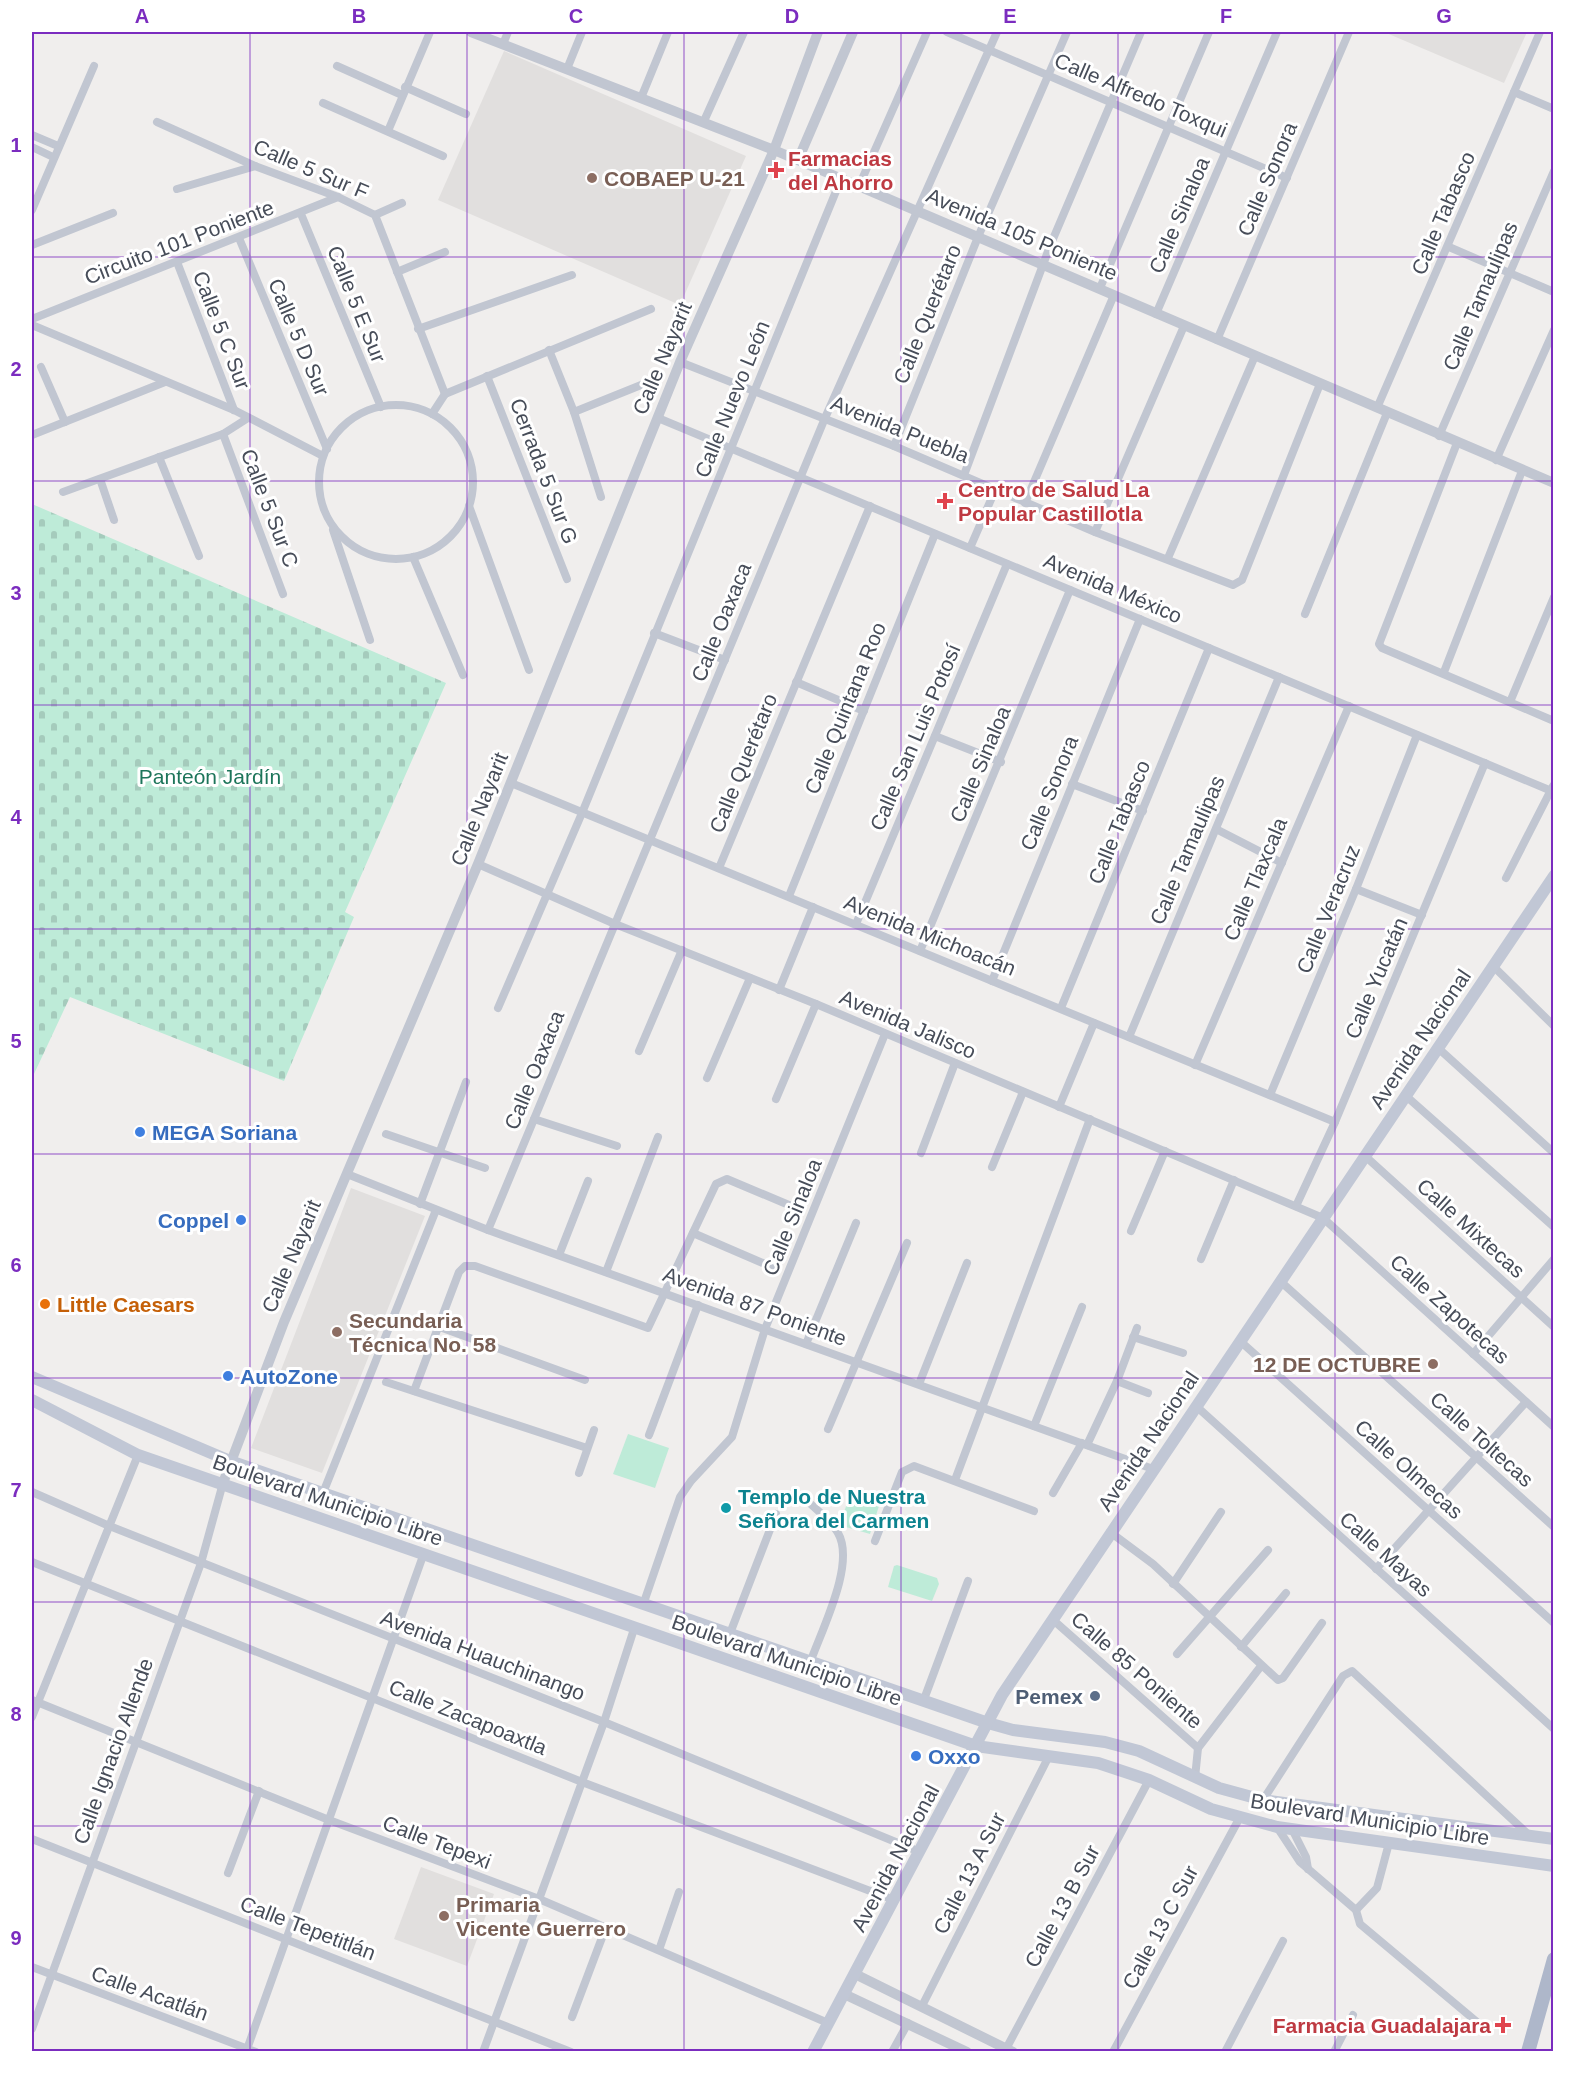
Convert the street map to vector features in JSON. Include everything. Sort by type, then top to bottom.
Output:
[{"type":"main road","name":"Avenida Nacional","points":[[813,2052],[1002,1695],[1554,876]]},
{"type":"main road","name":"Boulevard Municipio Libre","points":[[32,1377],[230,1461],[988,1724],[1013,1730],[1105,1742],[1139,1751],[1219,1788],[1263,1800],[1554,1839]]},
{"type":"main road","name":"Boulevard Municipio Libre","points":[[32,1400],[138,1455],[424,1553],[634,1629],[887,1713],[976,1746],[1098,1762],[1149,1780],[1188,1800],[1239,1819],[1277,1827],[1554,1866]]},
{"type":"main road","points":[[1528,2052],[1554,1959]]},
{"type":"street","points":[[388,131],[430,32]]},
{"type":"street","name":"Avenida 105 Poniente","points":[[471,32],[774,150],[1100,288],[1439,436],[1554,483]]},
{"type":"street","points":[[503,44],[508,32]]},
{"type":"street","points":[[567,69],[582,32]]},
{"type":"street","points":[[641,98],[668,32]]},
{"type":"street","points":[[704,121],[744,32]]},
{"type":"street","name":"Calle Nayarit","points":[[223,1483],[284,1322],[478,864],[680,362],[774,150],[818,32]]},
{"type":"street","points":[[798,160],[853,32]]},
{"type":"street","points":[[859,186],[927,32]]},
{"type":"street","name":"Calle Alfredo Toxqui","points":[[947,32],[1287,178]]},
{"type":"street","name":"Calle Oaxaca","points":[[488,1230],[825,418],[997,32]]},
{"type":"street","name":"Calle Querétaro","points":[[894,446],[978,237],[1067,32]]},
{"type":"street","points":[[964,475],[1043,264],[1142,32]]},
{"type":"street","points":[[1100,288],[1209,32]]},
{"type":"street","name":"Calle Sinaloa","points":[[1156,314],[1277,32]]},
{"type":"street","name":"Calle Sonora","points":[[1217,340],[1349,32]]},
{"type":"street","name":"Calle Tabasco","points":[[1382,410],[1540,32]]},
{"type":"street","points":[[32,210],[94,66]]},
{"type":"street","points":[[337,66],[466,114]]},
{"type":"street","points":[[1515,92],[1554,109]]},
{"type":"street","points":[[323,103],[443,156]]},
{"type":"street","name":"Calle 5 Sur F","points":[[157,122],[255,166],[338,197],[375,215],[445,394]]},
{"type":"street","points":[[32,135],[58,146]]},
{"type":"street","points":[[32,147],[53,157]]},
{"type":"street","points":[[177,189],[255,166]]},
{"type":"street","name":"Calle Tamaulipas","points":[[1439,436],[1554,171]]},
{"type":"street","name":"Calle Nuevo León","points":[[498,1008],[549,894],[841,179]]},
{"type":"street","name":"Circuito 101 Poniente","points":[[32,319],[302,214],[338,197]]},
{"type":"street","points":[[375,215],[402,203]]},
{"type":"street","points":[[32,245],[113,213]]},
{"type":"street","name":"Calle 5 E Sur","points":[[302,214],[381,407]]},
{"type":"street","name":"Calle 5 D Sur","points":[[238,238],[325,452]]},
{"type":"street","points":[[1449,247],[1554,292]]},
{"type":"street","points":[[396,272],[445,252]]},
{"type":"street","name":"Calle 5 C Sur","points":[[177,262],[234,410]]},
{"type":"street","points":[[418,329],[572,274]]},
{"type":"street","points":[[1025,503],[1114,295]]},
{"type":"street","points":[[432,414],[445,394],[651,309]]},
{"type":"street","points":[[32,325],[234,410],[325,452]]},
{"type":"street","points":[[1095,532],[1184,326]]},
{"type":"street","points":[[1496,460],[1554,330]]},
{"type":"street","points":[[549,350],[574,412],[601,497]]},
{"type":"street","points":[[1168,558],[1255,356]]},
{"type":"street","name":"Avenida Puebla","points":[[680,362],[894,446],[1095,532],[1168,558],[1233,585],[1238,584],[1320,384]]},
{"type":"street","points":[[41,367],[65,422]]},
{"type":"street","name":"Cerrada 5 Sur G","points":[[487,376],[567,579]]},
{"type":"street","points":[[574,412],[651,381]]},
{"type":"street","points":[[32,435],[165,382]]},
{"type":"street","points":[[331,524],[351,544],[376,556],[394,559],[426,553],[449,538],[465,516],[469,506],[473,478],[470,458],[461,441],[448,426],[432,414],[407,406],[381,407],[349,422],[325,452],[319,473],[319,491],[370,640]]},
{"type":"street","points":[[1305,614],[1382,410]]},
{"type":"street","points":[[63,492],[223,434],[248,418]]},
{"type":"street","name":"Avenida México","points":[[658,418],[1553,790]]},
{"type":"street","name":"Calle 5 Sur C","points":[[223,434],[283,594]]},
{"type":"street","points":[[1457,443],[1379,644],[1382,648],[1444,672],[1554,721]]},
{"type":"street","points":[[159,457],[199,556]]},
{"type":"street","points":[[1444,672],[1522,471]]},
{"type":"street","points":[[100,479],[114,520]]},
{"type":"street","points":[[970,548],[996,488]]},
{"type":"street","points":[[469,506],[529,670]]},
{"type":"street","name":"Calle Querétaro","points":[[719,868],[870,506]]},
{"type":"street","name":"Calle Quintana Roo","points":[[789,897],[935,534]]},
{"type":"street","points":[[413,557],[462,675]]},
{"type":"street","name":"Calle San Luis Potosí","points":[[856,924],[1007,564]]},
{"type":"street","name":"Calle Sinaloa","points":[[920,951],[1001,762],[1070,590]]},
{"type":"street","points":[[1510,702],[1554,597]]},
{"type":"street","name":"Calle Sonora","points":[[992,981],[1140,619]]},
{"type":"street","points":[[654,633],[725,660]]},
{"type":"street","name":"Calle Tabasco","points":[[1061,1008],[1209,648]]},
{"type":"street","name":"Calle Tamaulipas","points":[[1129,1037],[1279,677]]},
{"type":"street","points":[[796,682],[864,711]]},
{"type":"street","name":"Calle Tlaxcala","points":[[1195,1065],[1349,706]]},
{"type":"street","name":"Calle Veracruz","points":[[1270,1095],[1356,890],[1417,735]]},
{"type":"street","points":[[934,736],[1001,762]]},
{"type":"street","name":"Calle Yucatán","points":[[1296,1206],[1335,1122],[1485,763]]},
{"type":"street","name":"Avenida Michoacán","points":[[511,783],[1335,1122]]},
{"type":"street","points":[[1072,784],[1143,812]]},
{"type":"street","points":[[1506,878],[1553,790]]},
{"type":"street","points":[[1216,829],[1282,863]]},
{"type":"street","name":"Avenida Jalisco","points":[[478,864],[615,924],[816,1004],[1323,1218]]},
{"type":"street","points":[[1356,890],[1422,915]]},
{"type":"street","points":[[779,990],[813,907]]},
{"type":"street","points":[[639,1051],[682,950]]},
{"type":"street","points":[[1493,966],[1554,1026]]},
{"type":"street","points":[[706,1078],[750,978]]},
{"type":"street","points":[[776,1099],[816,1004]]},
{"type":"street","points":[[1059,1107],[1094,1023]]},
{"type":"street","name":"Calle Sinaloa","points":[[643,1605],[680,1497],[691,1481],[732,1437],[765,1329],[885,1034]]},
{"type":"street","points":[[1438,1048],[1554,1153]]},
{"type":"street","points":[[921,1153],[955,1063]]},
{"type":"street","points":[[420,1204],[466,1082]]},
{"type":"street","points":[[992,1167],[1023,1092]]},
{"type":"street","points":[[1406,1095],[1554,1227]]},
{"type":"street","points":[[534,1119],[617,1146]]},
{"type":"street","points":[[955,1480],[1090,1119]]},
{"type":"street","points":[[386,1134],[485,1168]]},
{"type":"street","points":[[606,1272],[658,1137]]},
{"type":"street","points":[[1131,1231],[1165,1152]]},
{"type":"street","name":"Calle Mixtecas","points":[[1365,1156],[1554,1327]]},
{"type":"street","name":"Avenida 87 Poniente","points":[[347,1174],[488,1230],[1153,1469]]},
{"type":"street","points":[[414,1390],[459,1272],[465,1266],[475,1266],[648,1328],[716,1184],[727,1179],[796,1208]]},
{"type":"street","points":[[1201,1259],[1234,1180]]},
{"type":"street","points":[[559,1255],[588,1181]]},
{"type":"street","points":[[323,1493],[436,1210]]},
{"type":"street","name":"Calle Zapotecas","points":[[1323,1218],[1554,1427]]},
{"type":"street","points":[[806,1344],[856,1222]]},
{"type":"street","points":[[693,1233],[772,1267]]},
{"type":"street","points":[[828,1429],[907,1243]]},
{"type":"street","points":[[1473,1354],[1554,1260]]},
{"type":"street","points":[[919,1384],[967,1263]]},
{"type":"street","name":"Calle Toltecas","points":[[1280,1281],[1554,1527]]},
{"type":"street","points":[[649,1436],[698,1305]]},
{"type":"street","points":[[1034,1426],[1082,1307]]},
{"type":"street","points":[[437,1326],[585,1380]]},
{"type":"street","points":[[1053,1492],[1084,1444],[1117,1381],[1137,1328]]},
{"type":"street","points":[[1133,1337],[1183,1353]]},
{"type":"street","name":"Calle Olmecas","points":[[1240,1341],[1554,1623]]},
{"type":"street","points":[[1117,1381],[1148,1394]]},
{"type":"street","points":[[386,1383],[414,1390],[586,1448]]},
{"type":"street","points":[[1376,1569],[1526,1402]]},
{"type":"street","name":"Calle Mayas","points":[[1196,1406],[1554,1729]]},
{"type":"street","points":[[579,1473],[594,1430]]},
{"type":"street","points":[[32,1717],[34,1701],[138,1455]]},
{"type":"street","points":[[875,1541],[903,1472],[914,1466],[1034,1511]]},
{"type":"street","name":"Calle Ignacio Allende","points":[[32,2029],[134,1742],[201,1563],[223,1483]]},
{"type":"street","name":"Avenida Huauchinango","points":[[32,1492],[107,1525],[604,1722],[920,1852]]},
{"type":"street","points":[[802,1496],[837,1531],[843,1550],[840,1581],[810,1663]]},
{"type":"street","points":[[1173,1584],[1221,1512]]},
{"type":"street","points":[[729,1636],[776,1514]]},
{"type":"street","points":[[1110,1532],[1173,1584],[1278,1680],[1283,1678],[1322,1623]]},
{"type":"street","points":[[1178,1654],[1208,1616],[1268,1550]]},
{"type":"street","points":[[250,2050],[286,1938],[424,1553]]},
{"type":"street","name":"Calle Zacapoaxtla","points":[[32,1562],[582,1782],[894,1900]]},
{"type":"street","points":[[923,1702],[968,1581]]},
{"type":"street","points":[[1241,1647],[1286,1593]]},
{"type":"street","name":"Calle 85 Poniente","points":[[1052,1619],[1198,1748]]},
{"type":"street","points":[[483,2052],[604,1722],[634,1629]]},
{"type":"street","points":[[1195,1778],[1198,1748],[1262,1666]]},
{"type":"street","points":[[1263,1800],[1343,1676],[1352,1671],[1530,1836]]},
{"type":"street","name":"Calle Tepexi","points":[[34,1701],[329,1820],[539,1899],[828,2023]]},
{"type":"street","name":"Calle 13 A Sur","points":[[922,2006],[1049,1756]]},
{"type":"street","name":"Calle 13 B Sur","points":[[1009,2050],[1149,1780]]},
{"type":"street","points":[[228,1873],[259,1791]]},
{"type":"street","name":"Calle 13 C Sur","points":[[1113,2052],[1239,1819]]},
{"type":"street","points":[[1277,1827],[1300,1862],[1356,1910],[1360,1924],[1477,2022]]},
{"type":"street","points":[[1292,1829],[1306,1857],[1308,1869]]},
{"type":"street","name":"Calle Tepetitlán","points":[[32,1839],[571,2052]]},
{"type":"street","points":[[1356,1910],[1377,1888],[1389,1843]]},
{"type":"street","points":[[659,1950],[680,1892]]},
{"type":"street","points":[[572,2017],[606,1928]]},
{"type":"street","points":[[1225,2052],[1283,1941]]},
{"type":"street","name":"Calle Acatlán","points":[[32,1967],[250,2050]]},
{"type":"street","points":[[855,1974],[1009,2050]]},
{"type":"street","points":[[844,1994],[967,2052]]},
{"type":"street","points":[[1334,2052],[1353,2015]]},
{"type":"street","points":[[892,2052],[908,2023]]},
{"type":"shaded area","points":[[1384,32],[1527,32],[1504,83]]},
{"type":"shaded area","name":"COBAEP U-21","points":[[504,51],[746,156],[680,305],[438,200]]},
{"type":"shaded area","name":"Secundaria Técnica No. 58","points":[[351,1188],[425,1216],[322,1473],[251,1448]]},
{"type":"shaded area","name":"Primaria Vicente Guerrero","points":[[421,1867],[494,1894],[467,1966],[394,1939]]},
{"type":"green space","name":"Panteón Jardín","points":[[32,504],[446,683],[345,912],[354,917],[284,1081],[70,997],[34,1074],[32,1073]]},
{"type":"green space","points":[[628,1434],[669,1448],[655,1488],[613,1474]]},
{"type":"green space","points":[[850,1496],[879,1506],[870,1534],[839,1525]]},
{"type":"green space","points":[[894,1566],[937,1578],[939,1584],[932,1601],[888,1587]]},
{"type":"place","name":"Farmacias del Ahorro","points":[[776,170]]},
{"type":"place","name":"COBAEP U-21","points":[[592,178]]},
{"type":"place","name":"Centro de Salud La Popular Castillotla","points":[[945,501]]},
{"type":"place","name":"MEGA Soriana","points":[[140,1132]]},
{"type":"place","name":"Coppel","points":[[241,1220]]},
{"type":"place","name":"Little Caesars","points":[[45,1304]]},
{"type":"place","name":"Secundaria Técnica No. 58","points":[[337,1332]]},
{"type":"place","name":"12 DE OCTUBRE","points":[[1433,1364]]},
{"type":"place","name":"AutoZone","points":[[228,1376]]},
{"type":"place","name":"Templo de Nuestra Señora del Carmen","points":[[726,1508]]},
{"type":"place","name":"Pemex","points":[[1095,1696]]},
{"type":"place","name":"Oxxo","points":[[916,1756]]},
{"type":"place","name":"Primaria Vicente Guerrero","points":[[444,1916]]},
{"type":"place","name":"Farmacia Guadalajara","points":[[1503,2025]]}]
